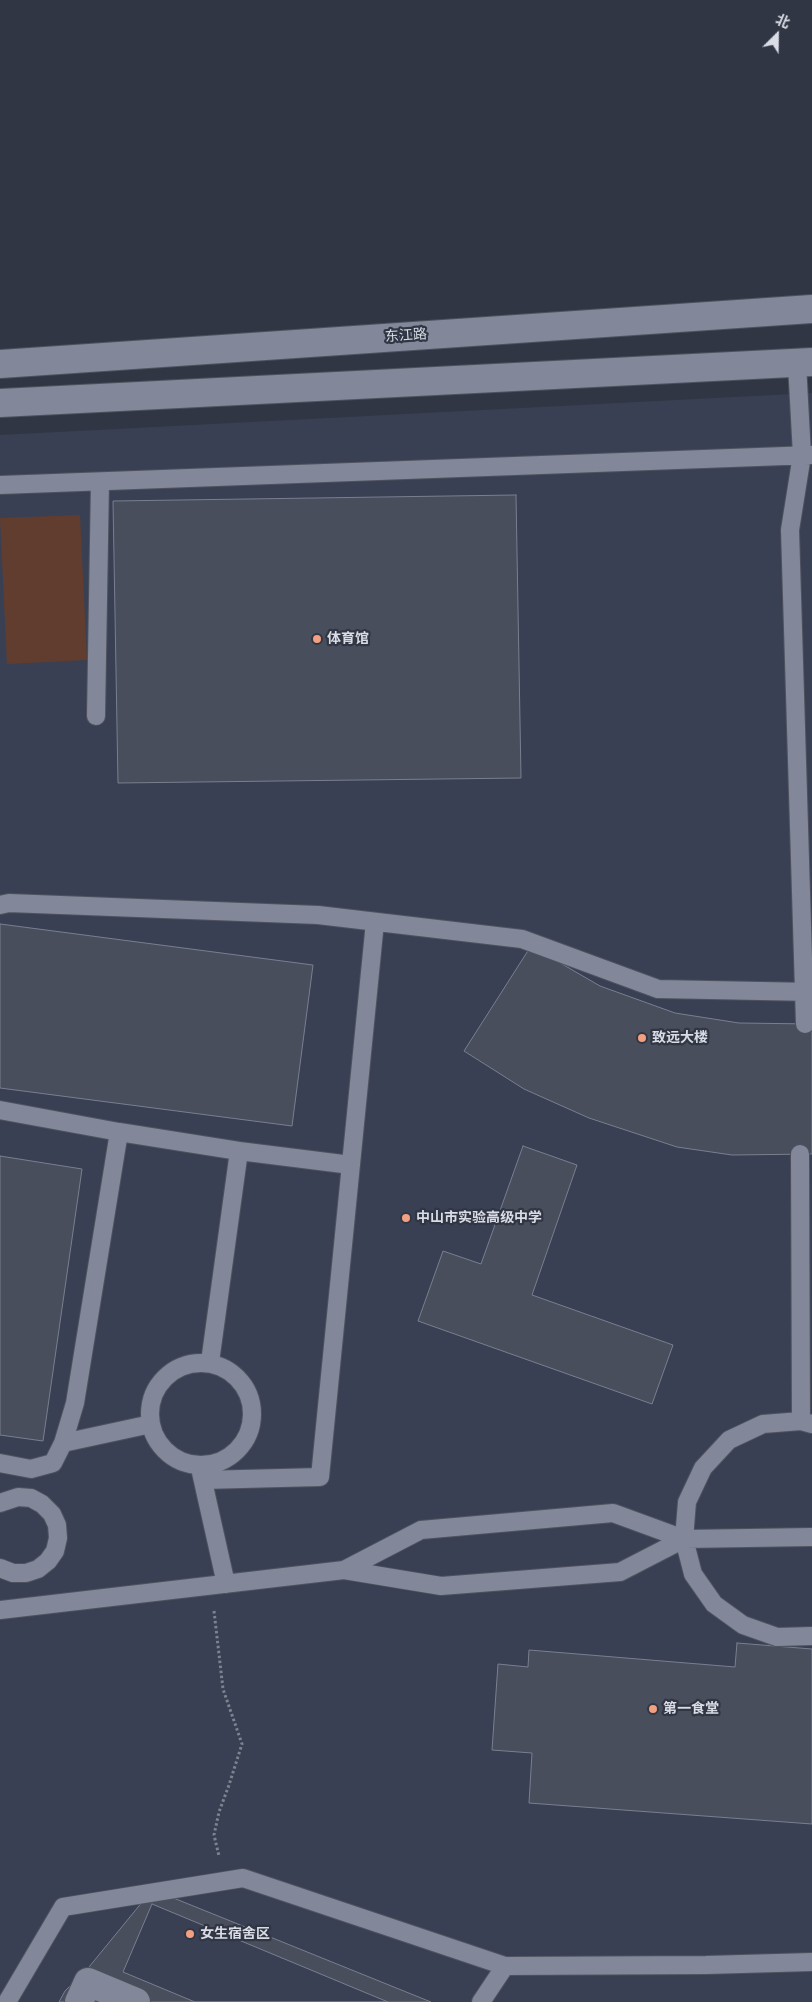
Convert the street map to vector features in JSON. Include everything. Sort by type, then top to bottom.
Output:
[{"type":"street","name":"东江路","points":[[0,364],[812,309]]},
{"type":"street","points":[[0,403],[804,363]]},
{"type":"street","points":[[79,2002],[88,1982],[136,2002]]},
{"type":"lane","points":[[804,363],[807,455],[790,530],[808,992],[805,1024]]},
{"type":"lane","points":[[0,486],[807,455]]},
{"type":"lane","points":[[96,716],[100,482]]},
{"type":"lane","points":[[0,905],[9,903],[318,915],[522,940],[658,989],[808,992]]},
{"type":"lane","points":[[201,1473],[232,1455],[244,1443],[251,1427],[253,1410],[249,1394],[240,1379],[226,1368],[210,1362],[193,1362],[177,1368],[164,1377],[154,1392],[150,1407],[150,1424],[157,1440],[168,1453],[201,1473],[320,1477],[375,922]]},
{"type":"lane","points":[[0,1110],[119,1132],[239,1151],[351,1165]]},
{"type":"lane","points":[[0,1463],[31,1469],[53,1463],[62,1444],[75,1404],[119,1132]]},
{"type":"lane","points":[[210,1362],[239,1151]]},
{"type":"lane","points":[[800,1154],[806,1422],[763,1424],[729,1440],[703,1468],[687,1502],[684,1540],[693,1574],[714,1604],[743,1625],[777,1637],[812,1636]]},
{"type":"lane","points":[[62,1444],[150,1424]]},
{"type":"lane","points":[[18,1497],[31,1469]]},
{"type":"lane","points":[[201,1473],[219,1584]]},
{"type":"lane","points":[[0,1503],[18,1497],[31,1498],[42,1504],[52,1514],[57,1525],[58,1538],[48,1561],[38,1569],[26,1573],[13,1573],[0,1568]]},
{"type":"lane","points":[[344,1570],[421,1530],[604,1514],[613,1514],[684,1540],[812,1537]]},
{"type":"lane","points":[[0,1610],[344,1570],[441,1586],[620,1572],[684,1540]]},
{"type":"lane","points":[[7,2002],[63,1906],[243,1878],[505,1966],[706,1965],[812,1962]]},
{"type":"lane","points":[[481,2002],[505,1966]]},
{"type":"path","points":[[219,1584],[223,1689],[242,1744],[218,1812],[214,1835],[223,1881]]},
{"type":"shaded area","name":"中山市实验高级中学","points":[[812,393],[812,2002],[0,2002],[0,435]]},
{"type":"shaded area","points":[[80,515],[87,660],[7,664],[0,518]]},
{"type":"building","name":"体育馆","points":[[516,495],[521,778],[118,783],[113,501]]},
{"type":"building","points":[[0,924],[313,965],[292,1126],[0,1088]]},
{"type":"building","name":"致远大楼","points":[[531,946],[600,986],[675,1013],[739,1023],[812,1024],[812,1154],[732,1155],[677,1147],[589,1118],[524,1089],[464,1051]]},
{"type":"building","points":[[523,1146],[577,1165],[532,1295],[673,1345],[652,1404],[418,1321],[443,1251],[481,1264]]},
{"type":"building","points":[[0,1156],[82,1169],[43,1441],[0,1435]]},
{"type":"building","name":"第一食堂","points":[[737,1643],[812,1649],[812,1824],[529,1803],[532,1753],[492,1750],[498,1664],[528,1667],[529,1650],[735,1667]]},
{"type":"building","name":"女生宿舍区","points":[[171,1897],[431,2002],[59,2002],[65,1991],[89,1967],[143,1901]]},
{"type":"building","points":[[152,1904],[388,2002],[195,2002],[123,1972]]},
{"type":"place","name":"体育馆","points":[[317,639]]},
{"type":"place","name":"致远大楼","points":[[642,1038]]},
{"type":"place","name":"中山市实验高级中学","points":[[406,1218]]},
{"type":"place","name":"第一食堂","points":[[653,1709]]},
{"type":"place","name":"女生宿舍区","points":[[190,1934]]}]
